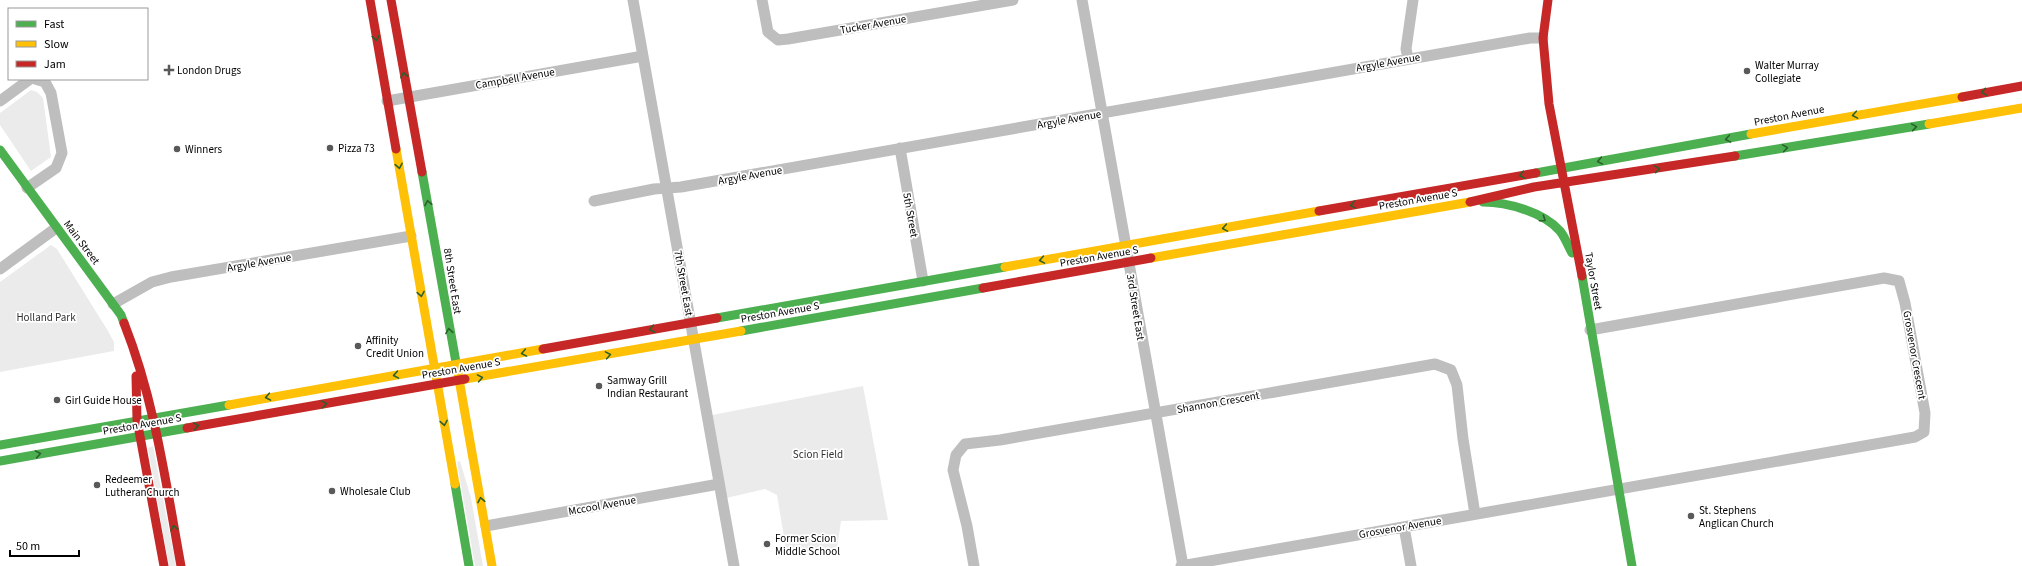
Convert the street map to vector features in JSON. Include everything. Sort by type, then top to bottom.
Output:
[{"type":"main road","points":[[370,0],[469,566]]},
{"type":"main road","name":"8th Street East","points":[[391,0],[492,566]]},
{"type":"main road","name":"Taylor Street","points":[[1548,0],[1543,38],[1546,82],[1632,566]]},
{"type":"main road","name":"Preston Avenue","points":[[1561,168],[2022,86]]},
{"type":"main road","points":[[1563,183],[2022,108]]},
{"type":"main road","name":"Main Street","points":[[0,150],[121,315],[136,353],[158,433],[181,566]]},
{"type":"main road","name":"Preston Avenue S","points":[[0,444],[455,365],[1561,168]]},
{"type":"main road","name":"Preston Avenue S","points":[[0,461],[458,382],[1129,263],[1466,203],[1499,194],[1563,183]]},
{"type":"main road","points":[[1466,203],[1494,202],[1532,211],[1560,231],[1580,267]]},
{"type":"main road","name":"Main Street","points":[[136,353],[137,420],[164,566]]},
{"type":"street","name":"7th Street East","points":[[633,0],[734,566]]},
{"type":"street","name":"Tucker Avenue","points":[[762,0],[768,32],[778,40],[1013,0]]},
{"type":"street","name":"3rd Street East","points":[[1082,0],[1182,566]]},
{"type":"street","points":[[1408,58],[1406,49],[1413,0]]},
{"type":"street","name":"Argyle Avenue","points":[[594,201],[654,189],[900,148],[1408,58],[1530,38],[1543,38]]},
{"type":"street","name":"Campbell Avenue","points":[[387,101],[643,56]]},
{"type":"street","points":[[0,101],[29,80]]},
{"type":"street","points":[[27,188],[56,168],[62,153],[51,93],[45,82],[38,80]]},
{"type":"street","name":"5th Street","points":[[900,148],[923,281]]},
{"type":"street","points":[[0,269],[56,228]]},
{"type":"street","name":"Argyle Avenue","points":[[113,304],[152,282],[171,277],[411,236]]},
{"type":"street","name":"Grosvenor Crescent","points":[[1590,330],[1884,278],[1899,281],[1905,303],[1925,413],[1924,432],[1915,437],[1618,489]]},
{"type":"street","name":"Shannon Crescent","points":[[974,566],[967,526],[953,470],[956,455],[965,444],[1000,440],[1155,414],[1435,364],[1452,370],[1457,385],[1463,439],[1476,514]]},
{"type":"street","name":"Mccool Avenue","points":[[486,526],[719,484]]},
{"type":"street","name":"Grosvenor Avenue","points":[[1182,566],[1618,489]]},
{"type":"street","points":[[1404,526],[1411,566]]},
{"type":"green space","points":[[31,90],[37,92],[43,98],[51,157],[31,171],[0,125],[0,113]]},
{"type":"green space","name":"Holland Park","points":[[51,245],[57,249],[108,331],[114,342],[114,351],[0,372],[0,282]]},
{"type":"green space","name":"Scion Field","points":[[863,386],[888,520],[841,521],[837,549],[787,555],[777,495],[765,489],[722,499],[707,416]]},
{"type":"green space","points":[[153,446],[176,566],[169,566],[148,448]]},
{"type":"green space","points":[[460,461],[471,498],[483,566],[475,566],[457,462]]},
{"type":"traffic: fast","points":[[1735,156],[1929,124]]},
{"type":"traffic: fast","points":[[1536,173],[1751,134]]},
{"type":"traffic: fast","points":[[0,150],[121,315],[124,323]]},
{"type":"traffic: fast","points":[[422,172],[457,368]]},
{"type":"traffic: fast","points":[[1483,202],[1493,202],[1513,206],[1544,218],[1560,231],[1572,253]]},
{"type":"traffic: fast","points":[[717,318],[1005,267]]},
{"type":"traffic: fast","points":[[1582,276],[1632,566]]},
{"type":"traffic: fast","points":[[741,331],[983,288]]},
{"type":"traffic: fast","points":[[0,445],[229,405]]},
{"type":"traffic: fast","points":[[0,461],[187,428]]},
{"type":"traffic: fast","points":[[455,484],[469,566]]},
{"type":"traffic: slow","points":[[1751,134],[1962,97]]},
{"type":"traffic: slow","points":[[1929,124],[2022,108]]},
{"type":"traffic: slow","points":[[396,149],[455,484]]},
{"type":"traffic: slow","points":[[1151,258],[1470,202]]},
{"type":"traffic: slow","points":[[1005,267],[1319,211]]},
{"type":"traffic: slow","points":[[465,379],[741,331]]},
{"type":"traffic: slow","points":[[229,405],[543,349]]},
{"type":"traffic: slow","points":[[457,368],[492,566]]},
{"type":"traffic: jam","points":[[370,0],[396,149]]},
{"type":"traffic: jam","points":[[391,0],[422,172]]},
{"type":"traffic: jam","points":[[1548,0],[1543,38],[1549,104],[1582,276]]},
{"type":"traffic: jam","points":[[1962,97],[2022,86]]},
{"type":"traffic: jam","points":[[1470,202],[1534,187],[1735,156]]},
{"type":"traffic: jam","points":[[1319,211],[1536,173]]},
{"type":"traffic: jam","points":[[983,288],[1151,258]]},
{"type":"traffic: jam","points":[[543,349],[717,318]]},
{"type":"traffic: jam","points":[[124,323],[135,352],[152,413],[165,474],[181,566]]},
{"type":"traffic: jam","points":[[136,376],[137,420],[164,566]]},
{"type":"traffic: jam","points":[[187,428],[465,379]]},
{"type":"place","name":"London Drugs","points":[[169,70]]},
{"type":"place","name":"Walter Murray Collegiate","points":[[1747,71]]},
{"type":"place","name":"Pizza 73","points":[[330,148]]},
{"type":"place","name":"Winners","points":[[177,149]]},
{"type":"place","name":"Affinity Credit Union","points":[[358,346]]},
{"type":"place","name":"Samway Grill Indian Restaurant","points":[[599,386]]},
{"type":"place","name":"Girl Guide House","points":[[57,400]]},
{"type":"place","name":"Redeemer LutheranChurch","points":[[97,485]]},
{"type":"place","name":"Wholesale Club","points":[[332,491]]},
{"type":"place","name":"St. Stephens Anglican Church","points":[[1691,516]]},
{"type":"place","name":"Former Scion Middle School","points":[[767,544]]}]
